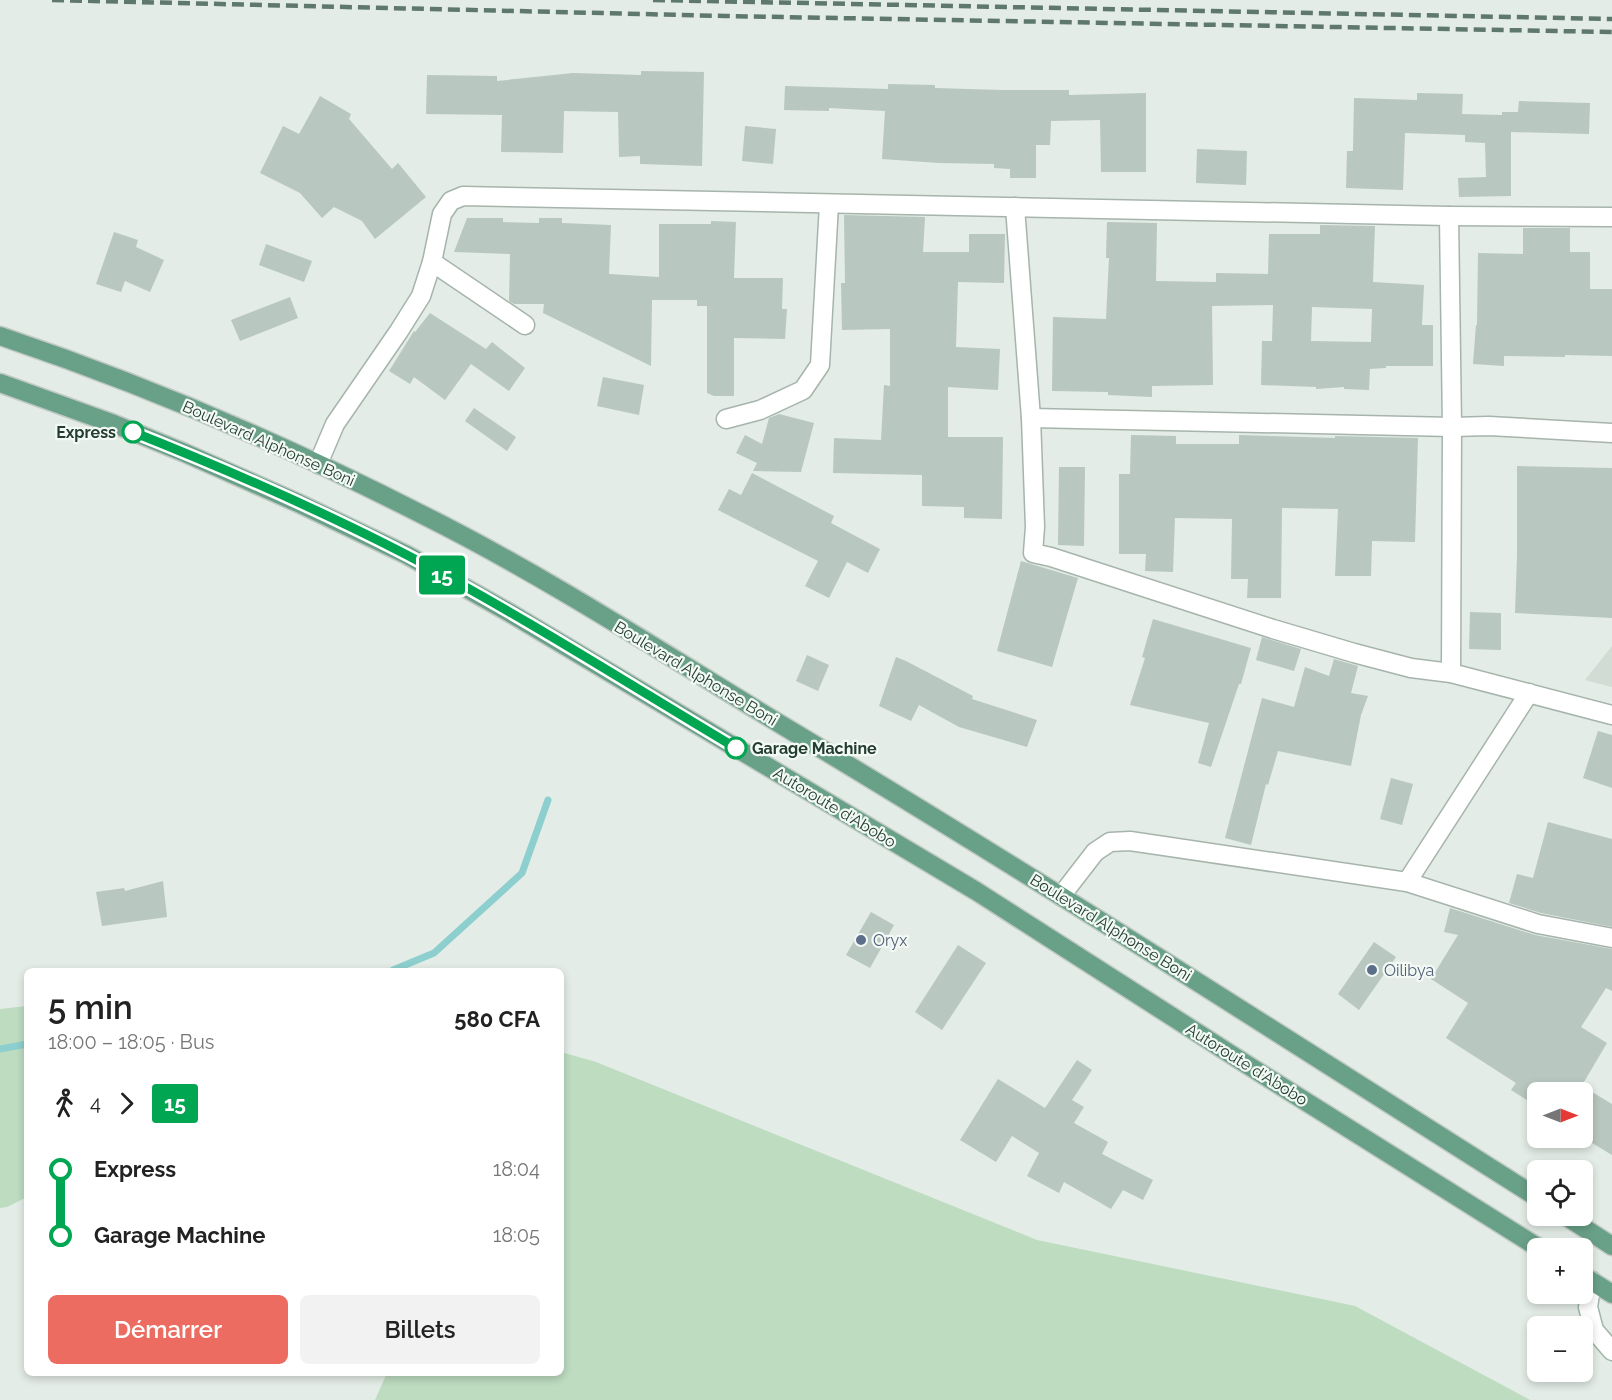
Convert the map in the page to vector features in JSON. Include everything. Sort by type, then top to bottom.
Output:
[{"type":"main road","name":"Boulevard Alphonse Boni","points":[[0,336],[202,412],[318,464],[428,517],[537,577],[851,766],[1061,896],[1527,1191]]},
{"type":"main road","name":"Autoroute d'Abobo","points":[[0,383],[114,424],[175,449],[298,503],[407,555],[510,613],[976,891],[1527,1240]]},
{"type":"main road","points":[[1581,1226],[1612,1246]]},
{"type":"main road","points":[[1593,1282],[1612,1294]]},
{"type":"street","points":[[318,464],[335,424],[421,296],[432,262],[442,213],[451,201],[463,196],[1449,216],[1612,217]]},
{"type":"street","points":[[726,418],[760,410],[803,390],[820,365],[829,204]]},
{"type":"street","points":[[1015,207],[1031,418],[1035,527],[1033,552],[1354,653],[1411,668],[1451,673],[1612,715]]},
{"type":"street","points":[[1449,216],[1452,427],[1451,673]]},
{"type":"street","points":[[432,262],[525,325]]},
{"type":"street","points":[[1031,418],[1490,426],[1612,433]]},
{"type":"street","points":[[1407,882],[1529,693]]},
{"type":"street","points":[[1061,896],[1095,852],[1110,842],[1130,841],[1407,882],[1539,924],[1612,938]]},
{"type":"street","points":[[1588,1304],[1594,1330],[1612,1351]]},
{"type":"shaded area","points":[[1612,646],[1612,687],[1585,680]]},
{"type":"green space","points":[[24,1006],[24,1198],[0,1208],[0,1009]]},
{"type":"green space","points":[[564,1053],[596,1062],[1037,1240],[1355,1306],[1530,1400],[375,1400],[386,1376],[564,1376]]},
{"type":"building","points":[[641,71],[704,72],[702,166],[640,164],[640,156],[619,157],[618,112],[564,111],[563,153],[501,152],[502,115],[426,114],[427,75],[497,76],[497,81],[573,73],[641,75]]},
{"type":"building","points":[[888,84],[935,85],[935,88],[1069,90],[1069,95],[1146,93],[1146,172],[1101,172],[1100,120],[1051,121],[1050,145],[1036,145],[1036,178],[1010,178],[1010,169],[994,168],[994,164],[882,159],[885,111],[829,108],[829,111],[784,110],[785,86],[888,89]]},
{"type":"building","points":[[1417,93],[1463,94],[1462,114],[1502,115],[1502,112],[1518,112],[1519,101],[1590,103],[1589,134],[1511,132],[1511,196],[1459,197],[1458,178],[1486,177],[1485,143],[1465,142],[1465,135],[1405,133],[1403,190],[1346,188],[1347,151],[1353,151],[1354,98],[1417,100]]},
{"type":"building","points":[[320,96],[351,114],[349,119],[392,169],[398,163],[426,197],[375,239],[362,221],[334,207],[322,218],[300,193],[260,173],[283,126],[299,134]]},
{"type":"building","points":[[745,126],[776,129],[773,164],[742,161]]},
{"type":"building","points":[[1197,149],[1247,151],[1246,185],[1196,183]]},
{"type":"building","points":[[844,215],[925,217],[923,252],[969,252],[969,234],[1005,234],[1004,283],[958,282],[956,347],[1000,349],[998,390],[948,387],[948,437],[1003,437],[1002,519],[964,518],[964,507],[922,506],[922,475],[833,473],[834,438],[881,440],[884,385],[890,386],[890,329],[842,330],[841,283],[845,283]]},
{"type":"building","points":[[467,218],[503,218],[503,222],[539,223],[539,218],[562,218],[562,223],[611,225],[609,274],[659,277],[659,224],[736,222],[734,278],[783,278],[782,309],[787,309],[785,339],[734,338],[734,396],[714,396],[707,393],[707,306],[697,306],[697,300],[652,300],[651,366],[543,313],[544,304],[514,304],[509,301],[510,254],[454,252]]},
{"type":"building","points":[[1107,222],[1157,223],[1156,281],[1216,282],[1216,273],[1268,274],[1269,234],[1320,234],[1320,225],[1375,226],[1373,282],[1424,285],[1422,325],[1433,325],[1433,366],[1386,366],[1386,368],[1370,369],[1369,390],[1344,389],[1344,387],[1316,389],[1316,387],[1261,385],[1262,341],[1272,341],[1273,305],[1212,306],[1213,385],[1152,386],[1152,397],[1108,395],[1108,392],[1052,391],[1053,317],[1106,319],[1109,258],[1106,258]],"holes":[[[1312,307],[1372,309],[1371,342],[1311,341]]]},
{"type":"building","points":[[1523,228],[1570,228],[1570,252],[1590,252],[1590,289],[1612,289],[1612,356],[1504,356],[1504,366],[1473,364],[1477,325],[1478,253],[1523,254]]},
{"type":"building","points":[[114,232],[138,240],[136,247],[164,260],[150,292],[125,281],[121,292],[96,284]]},
{"type":"building","points":[[266,244],[312,261],[304,282],[259,265]]},
{"type":"building","points":[[290,297],[298,318],[240,341],[231,320]]},
{"type":"building","points":[[430,313],[486,349],[492,342],[525,368],[509,391],[471,364],[445,400],[414,377],[410,384],[389,371],[414,331]]},
{"type":"building","points":[[603,377],[644,385],[639,415],[597,406]]},
{"type":"building","points":[[474,408],[516,437],[507,451],[465,421]]},
{"type":"building","points":[[779,414],[814,423],[801,472],[753,471],[757,463],[736,453],[745,435],[762,444],[769,418]]},
{"type":"building","points":[[1131,435],[1176,436],[1176,444],[1239,444],[1239,435],[1418,438],[1415,542],[1372,541],[1371,576],[1335,576],[1338,509],[1282,508],[1281,598],[1247,598],[1248,579],[1231,579],[1232,519],[1175,518],[1173,572],[1145,571],[1146,554],[1119,554],[1119,474],[1130,474]]},
{"type":"building","points":[[1517,466],[1612,468],[1612,618],[1515,613]]},
{"type":"building","points":[[1059,467],[1085,467],[1084,546],[1058,545]]},
{"type":"building","points":[[752,473],[834,516],[831,523],[880,549],[868,573],[847,562],[829,598],[805,586],[818,561],[718,510],[729,489],[741,495]]},
{"type":"building","points":[[1021,561],[1078,578],[1052,667],[997,651]]},
{"type":"building","points":[[1470,612],[1501,613],[1501,650],[1469,649]]},
{"type":"building","points":[[1153,619],[1251,648],[1241,684],[1239,684],[1211,767],[1198,763],[1209,723],[1130,705],[1145,658],[1142,657]]},
{"type":"building","points":[[1262,637],[1301,649],[1294,671],[1256,660]]},
{"type":"building","points":[[807,655],[829,665],[818,691],[796,681]]},
{"type":"building","points":[[896,657],[973,696],[972,699],[1037,720],[1027,747],[959,727],[919,705],[911,721],[879,706]]},
{"type":"building","points":[[1334,659],[1358,666],[1351,693],[1368,696],[1361,715],[1351,766],[1278,751],[1268,785],[1266,784],[1251,845],[1225,838],[1262,698],[1294,707],[1305,667],[1329,676]]},
{"type":"building","points":[[1598,731],[1612,735],[1612,788],[1583,778]]},
{"type":"building","points":[[1391,778],[1413,784],[1402,825],[1380,819]]},
{"type":"building","points":[[1548,822],[1612,839],[1612,927],[1541,913],[1509,903],[1517,874],[1533,878]]},
{"type":"building","points":[[163,881],[167,917],[102,926],[96,892],[124,888],[125,891]]},
{"type":"building","points":[[1450,908],[1535,935],[1612,949],[1612,991],[1606,988],[1581,1027],[1607,1043],[1584,1082],[1527,1082],[1527,1100],[1511,1090],[1516,1083],[1446,1038],[1468,1003],[1431,979],[1458,935],[1444,932]]},
{"type":"building","points":[[871,912],[894,925],[870,968],[846,955]]},
{"type":"building","points":[[1374,942],[1396,957],[1359,1010],[1338,994]]},
{"type":"building","points":[[958,945],[986,963],[942,1030],[915,1012]]},
{"type":"building","points":[[1077,1060],[1092,1070],[1072,1100],[1084,1107],[1074,1123],[1108,1142],[1102,1154],[1153,1180],[1143,1200],[1123,1190],[1111,1209],[1064,1182],[1059,1193],[1027,1176],[1039,1153],[1012,1136],[996,1162],[960,1140],[998,1079],[1045,1108]]},
{"type":"building","points":[[1593,1093],[1612,1104],[1612,1155],[1593,1144]]},
{"type":"waterway","points":[[398,968],[434,953],[522,873],[548,800]]},
{"type":"waterway","points":[[0,1049],[24,1045]]},
{"type":"railway","points":[[52,0],[725,16],[1612,32]]},
{"type":"railway","points":[[653,0],[1612,19]]},
{"type":"bus line","name":"15","points":[[133,432],[298,503],[407,555],[510,613],[736,748]]},
{"type":"place","name":"Express","points":[[133,432]]},
{"type":"place","name":"Garage Machine","points":[[736,748]]},
{"type":"place","name":"Oryx","points":[[861,940]]},
{"type":"place","name":"Oilibya","points":[[1372,970]]}]
